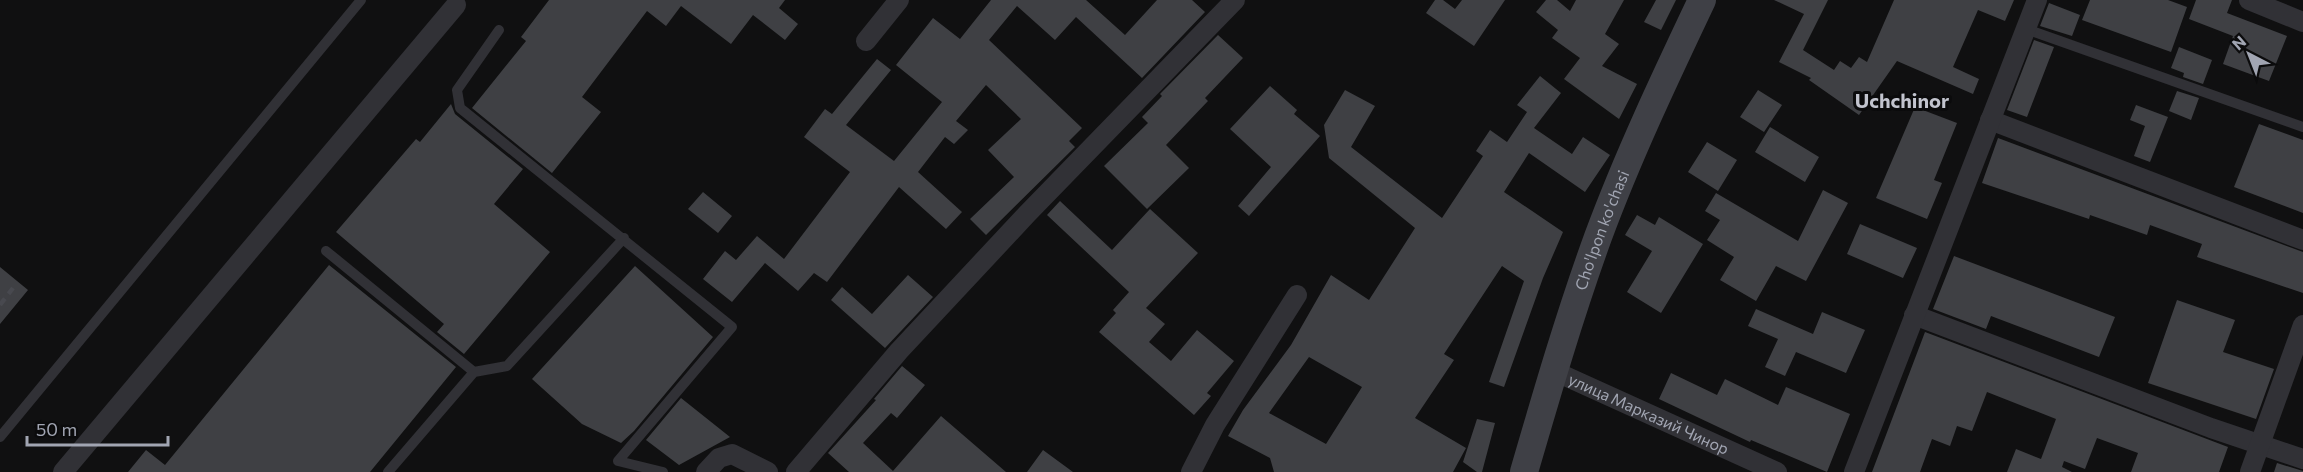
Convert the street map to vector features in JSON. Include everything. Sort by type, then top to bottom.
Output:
[{"type":"main road","name":"Cho'lpon ko'chasi","points":[[1524,472],[1554,371],[1598,238],[1640,132],[1702,0]]},
{"type":"street","points":[[866,41],[899,0]]},
{"type":"street","points":[[796,472],[899,351],[1235,0]]},
{"type":"street","points":[[1854,472],[2037,0]]},
{"type":"street","points":[[2258,2],[2303,22]]},
{"type":"street","points":[[63,472],[456,5]]},
{"type":"street","points":[[1990,120],[2303,240]]},
{"type":"street","points":[[1191,472],[1215,425],[1297,296]]},
{"type":"street","points":[[1914,315],[2211,428],[2303,459]]},
{"type":"street","points":[[2250,472],[2303,325]]},
{"type":"street","name":"улица Марказий Чинор","points":[[1554,371],[1777,472]]},
{"type":"street","points":[[706,472],[719,458],[732,454],[768,472]]},
{"type":"lane","points":[[0,437],[361,0]]},
{"type":"lane","points":[[2026,29],[2303,127]]},
{"type":"lane","points":[[499,30],[457,90],[460,108],[732,327],[618,461],[663,472]]},
{"type":"lane","points":[[388,472],[474,372],[507,366],[624,238]]},
{"type":"lane","points":[[326,251],[474,372]]},
{"type":"building","points":[[549,0],[785,0],[779,8],[798,24],[785,40],[753,15],[731,44],[681,6],[666,26],[647,11],[582,97],[601,112],[552,173],[472,108],[526,41],[521,37]]},
{"type":"building","points":[[991,0],[1086,0],[1125,35],[1157,0],[1192,0],[1205,12],[1142,78],[1076,17],[1055,40],[1017,6],[989,40],[1082,128],[1069,141],[1075,147],[986,235],[970,219],[1014,177],[988,150],[1021,119],[986,85],[956,121],[968,130],[954,144],[945,137],[918,172],[962,212],[946,229],[899,187],[827,282],[814,273],[798,291],[765,263],[732,302],[703,279],[725,251],[736,260],[757,236],[784,259],[850,172],[804,137],[825,109],[832,114],[877,59],[891,70],[846,125],[894,161],[942,102],[896,65],[933,18],[960,39]]},
{"type":"building","points":[[1435,0],[1443,0],[1455,9],[1462,0],[1505,0],[1474,46],[1426,13]]},
{"type":"building","points":[[1546,0],[1557,0],[1570,11],[1576,0],[1624,0],[1605,34],[1619,44],[1602,66],[1637,84],[1619,119],[1564,79],[1580,58],[1552,38],[1558,30],[1536,12]]},
{"type":"building","points":[[1656,0],[1676,0],[1661,30],[1644,22]]},
{"type":"building","points":[[1774,0],[1828,0],[1803,50],[1834,70],[1840,61],[1851,68],[1859,57],[1867,62],[1894,0],[2014,0],[2005,21],[1978,10],[1953,67],[1979,79],[1973,94],[1897,61],[1859,115],[1809,80],[1811,78],[1779,62],[1804,14]]},
{"type":"building","points":[[2090,0],[2168,0],[2187,7],[2171,52],[2082,20]]},
{"type":"building","points":[[2196,0],[2232,0],[2227,13],[2287,36],[2269,81],[2223,64],[2233,36],[2189,19]]},
{"type":"building","points":[[2049,3],[2080,15],[2072,36],[2040,26]]},
{"type":"building","points":[[1218,35],[1243,58],[1205,98],[1208,101],[1166,145],[1189,168],[1147,209],[1104,166],[1148,123],[1142,117],[1162,96],[1160,94]]},
{"type":"building","points":[[2034,40],[2054,47],[2027,117],[2007,110]]},
{"type":"building","points":[[2179,47],[2212,60],[2203,84],[2183,77],[2184,73],[2171,68]]},
{"type":"building","points":[[1540,76],[1561,93],[1534,128],[1572,154],[1583,137],[1610,155],[1585,192],[1529,153],[1504,192],[1563,232],[1543,278],[1504,387],[1489,382],[1524,281],[1502,266],[1444,354],[1454,360],[1415,418],[1466,448],[1453,472],[1274,472],[1270,458],[1228,436],[1243,410],[1291,345],[1331,275],[1369,300],[1415,228],[1329,158],[1324,125],[1345,90],[1375,106],[1351,147],[1442,218],[1483,156],[1476,151],[1490,130],[1507,142],[1527,112],[1517,105]],"holes":[[[1309,357],[1362,387],[1326,444],[1269,413]]]},
{"type":"building","points":[[1270,86],[1297,110],[1294,114],[1320,136],[1249,216],[1238,206],[1271,167],[1230,129]]},
{"type":"building","points":[[1758,90],[1782,105],[1764,132],[1740,117]]},
{"type":"building","points":[[2177,91],[2199,98],[2191,120],[2169,111]]},
{"type":"building","points":[[451,104],[455,114],[523,169],[494,204],[550,252],[464,354],[437,332],[444,324],[336,232],[416,139],[420,142]]},
{"type":"building","points":[[2136,105],[2168,117],[2150,162],[2134,156],[2145,126],[2130,120]]},
{"type":"building","points":[[1915,107],[1957,123],[1934,180],[1942,183],[1927,219],[1876,198]]},
{"type":"building","points":[[2259,124],[2303,140],[2303,213],[2234,187]]},
{"type":"building","points":[[1770,127],[1819,157],[1805,182],[1755,152]]},
{"type":"building","points":[[1998,138],[2303,252],[2303,293],[2197,257],[2202,244],[2150,225],[2147,235],[2090,215],[2089,219],[1982,183]]},
{"type":"building","points":[[1707,142],[1737,160],[1718,191],[1688,172]]},
{"type":"building","points":[[1823,190],[1848,203],[1806,281],[1776,266],[1756,301],[1720,280],[1734,257],[1707,240],[1720,220],[1705,211],[1716,193],[1798,241]]},
{"type":"building","points":[[703,192],[732,216],[718,233],[688,209]]},
{"type":"building","points":[[1060,201],[1112,250],[1150,209],[1198,253],[1146,308],[1165,324],[1149,342],[1171,361],[1197,330],[1234,361],[1207,393],[1211,396],[1194,415],[1099,332],[1116,313],[1113,310],[1129,292],[1047,215]]},
{"type":"building","points":[[1637,215],[1655,225],[1659,217],[1703,244],[1661,313],[1627,292],[1652,251],[1625,235]]},
{"type":"building","points":[[1860,224],[1917,248],[1903,278],[1847,254]]},
{"type":"building","points":[[1954,256],[2115,317],[2099,357],[1991,316],[1986,329],[1933,309]]},
{"type":"building","points":[[329,265],[456,367],[370,472],[128,472],[146,450],[165,465]]},
{"type":"building","points":[[635,266],[713,337],[634,431],[621,443],[582,424],[532,379]]},
{"type":"building","points":[[0,267],[28,290],[0,324]]},
{"type":"building","points":[[908,275],[933,297],[885,348],[831,300],[842,287],[872,314]]},
{"type":"building","points":[[2177,300],[2235,320],[2223,352],[2274,369],[2256,419],[2148,383]]},
{"type":"building","points":[[1756,309],[1813,334],[1822,312],[1865,330],[1846,373],[1796,352],[1785,376],[1765,367],[1778,339],[1748,326]]},
{"type":"building","points":[[1925,332],[2228,447],[2219,472],[2131,472],[2138,453],[2097,438],[2085,469],[2064,461],[2062,467],[2072,472],[2007,472],[2016,449],[2041,459],[2056,419],[1987,392],[1972,431],[1957,426],[1950,446],[1932,439],[1920,472],[1872,472]]},
{"type":"building","points":[[902,366],[925,385],[897,418],[891,413],[863,443],[893,471],[941,416],[1006,472],[849,472],[828,453],[876,400],[874,399]]},
{"type":"building","points":[[1671,373],[1717,395],[1725,379],[1778,405],[1786,387],[1850,414],[1827,472],[1751,440],[1750,442],[1659,399]]},
{"type":"building","points":[[681,398],[730,437],[679,465],[646,440]]},
{"type":"building","points":[[1477,419],[1495,423],[1482,472],[1477,472],[1463,462]]},
{"type":"building","points":[[1043,450],[1073,472],[1027,472]]},
{"type":"building","points":[[2277,463],[2303,471],[2303,472],[2274,472]]},
{"type":"railway","points":[[0,305],[13,288]]},
{"type":"district","name":"Uchchinor","points":[[1902,101]]}]
